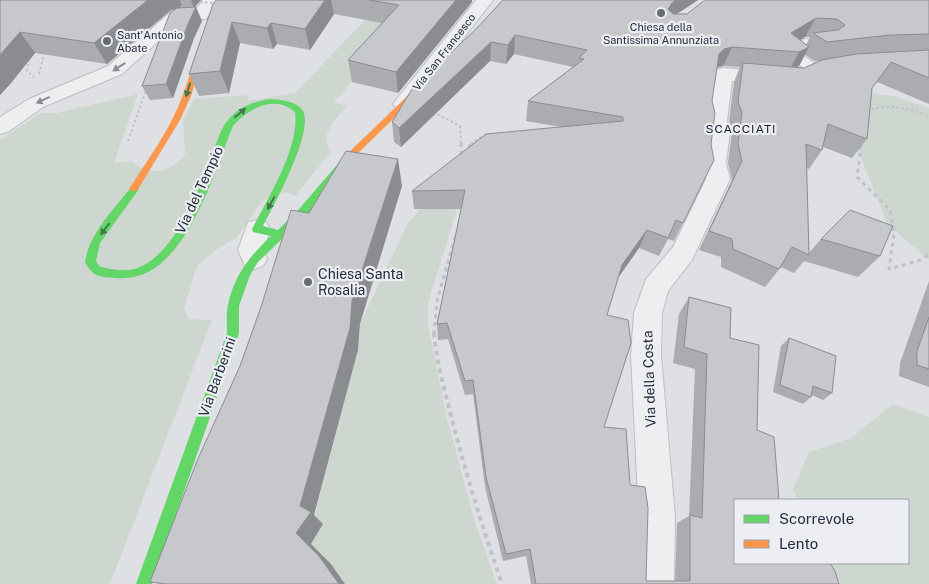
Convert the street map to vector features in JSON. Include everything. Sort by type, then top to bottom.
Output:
[{"type":"street","name":"Via del Tempio","points":[[229,0],[214,13],[182,107],[128,199],[92,249],[90,262],[97,271],[116,276],[134,273],[153,264],[167,252],[179,237],[191,216],[229,125],[239,112],[252,105],[266,102],[282,102],[296,108],[300,113],[300,128],[279,188],[269,231],[251,250],[254,259]]},
{"type":"street","name":"Via San Francesco","points":[[403,104],[485,0]]},
{"type":"street","points":[[0,128],[36,103],[88,82],[124,64],[178,15],[200,14],[209,2]]},
{"type":"street","points":[[269,231],[304,211],[352,153],[460,51]]},
{"type":"street","name":"Via della Costa","points":[[655,584],[657,517],[646,355],[648,313],[656,287],[683,253],[718,179],[715,163],[716,144],[720,132],[716,121],[723,74],[793,79],[804,72],[825,68]]},
{"type":"street","name":"Via Barberini","points":[[144,584],[235,328],[232,312],[239,289],[254,259]]},
{"type":"lane","points":[[825,68],[788,52],[804,43],[826,44]]},
{"type":"path","points":[[37,80],[44,54],[51,49]]},
{"type":"path","points":[[26,71],[30,52]]},
{"type":"path","points":[[146,89],[122,158],[137,159],[148,166]]},
{"type":"path","points":[[864,112],[876,107],[895,106],[911,109],[929,116]]},
{"type":"path","points":[[427,109],[460,126],[463,163],[466,156]]},
{"type":"path","points":[[469,149],[472,142],[483,136],[491,138]]},
{"type":"path","points":[[859,137],[861,144],[857,177],[890,210],[894,234],[889,269],[921,260],[929,254]]},
{"type":"path","points":[[456,233],[437,306],[434,322],[435,343],[478,518],[502,584]]},
{"type":"path","points":[[448,267],[456,268]]},
{"type":"shaded area","points":[[420,4],[334,102],[347,106],[327,133],[326,139],[331,152],[295,196],[285,192],[263,200],[237,237],[214,251],[197,266],[184,309],[189,319],[212,320],[110,584],[0,584],[0,140],[41,113],[57,113],[138,94],[114,163],[131,161],[145,169],[159,171],[172,166],[185,155],[183,121],[194,99],[249,95],[247,101],[295,93],[369,16]]},
{"type":"shaded area","points":[[869,93],[893,96],[929,108],[929,260],[887,224],[854,139]]},
{"type":"shaded area","points":[[420,209],[457,209],[428,303],[428,325],[447,418],[474,519],[497,584],[345,584],[331,564],[311,544],[323,524],[314,518],[358,350],[360,324],[407,225]]},
{"type":"shaded area","points":[[893,404],[929,417],[929,584],[841,584],[831,564],[909,564],[909,499],[798,499],[793,490],[809,452],[851,438]]},
{"type":"building","points":[[0,0],[148,0],[94,43],[20,32],[0,55]]},
{"type":"building","points":[[216,0],[325,0],[305,29],[271,23],[267,28],[232,22],[220,71],[189,74]]},
{"type":"building","points":[[369,0],[456,0],[396,72],[348,60],[399,5]]},
{"type":"building","points":[[503,0],[676,0],[668,9],[673,14],[687,14],[705,0],[929,0],[929,34],[890,35],[827,42],[813,33],[838,30],[845,25],[837,19],[816,18],[791,33],[809,47],[799,52],[732,47],[724,49],[719,54],[712,101],[715,113],[711,144],[714,160],[683,223],[676,220],[668,238],[647,230],[622,265],[607,315],[628,320],[631,343],[604,427],[626,429],[630,485],[645,487],[648,508],[646,581],[690,581],[690,515],[702,518],[707,354],[684,347],[689,297],[731,308],[730,338],[759,345],[757,430],[774,437],[779,499],[734,499],[734,564],[831,564],[839,584],[536,584],[530,549],[506,554],[486,477],[473,380],[465,381],[447,323],[437,324],[465,190],[412,191],[486,134],[623,121],[623,117],[528,101],[584,59],[579,58],[587,50],[515,35],[508,45],[491,42],[399,128],[392,122],[412,89],[475,30]]},
{"type":"building","points":[[196,7],[166,84],[142,86],[170,13],[177,8]]},
{"type":"building","points":[[929,50],[929,78],[891,62],[872,88],[867,139],[828,124],[822,150],[806,144],[809,255],[792,247],[779,269],[733,249],[732,239],[709,231],[742,161],[738,144],[742,113],[738,102],[743,63],[804,68],[822,60],[856,54]]},
{"type":"building","points":[[346,151],[398,159],[352,301],[350,328],[300,506],[311,512],[296,533],[319,556],[339,584],[166,584],[150,582],[197,461],[240,366],[261,307],[291,210],[309,213]]},
{"type":"building","points":[[850,210],[893,226],[880,256],[821,239]]},
{"type":"building","points":[[929,317],[929,369],[917,365],[917,351]]},
{"type":"building","points":[[789,338],[836,356],[832,393],[813,386],[811,397],[780,385]]},
{"type":"traffic: fast","points":[[134,189],[92,249],[90,262],[97,271],[128,274],[139,272],[156,263],[170,248],[183,229],[204,186],[229,125],[242,112],[258,104],[264,102],[286,104],[299,112],[298,135],[286,170],[257,229],[281,234]]},
{"type":"traffic: fast","points":[[144,584],[233,333],[233,306],[245,274],[254,259],[304,211],[345,161]]},
{"type":"traffic: slow","points":[[134,189],[170,132],[187,96],[206,34],[219,11],[229,0]]},
{"type":"traffic: slow","points":[[345,161],[430,79]]},
{"type":"place","name":"Chiesa della Santissima Annunziata","points":[[661,13]]},
{"type":"place","name":"Sant'Antonio Abate","points":[[107,41]]},
{"type":"place","name":"Chiesa Santa Rosalia","points":[[308,282]]},
{"type":"district","name":"SCACCIATI","points":[[741,129]]}]
